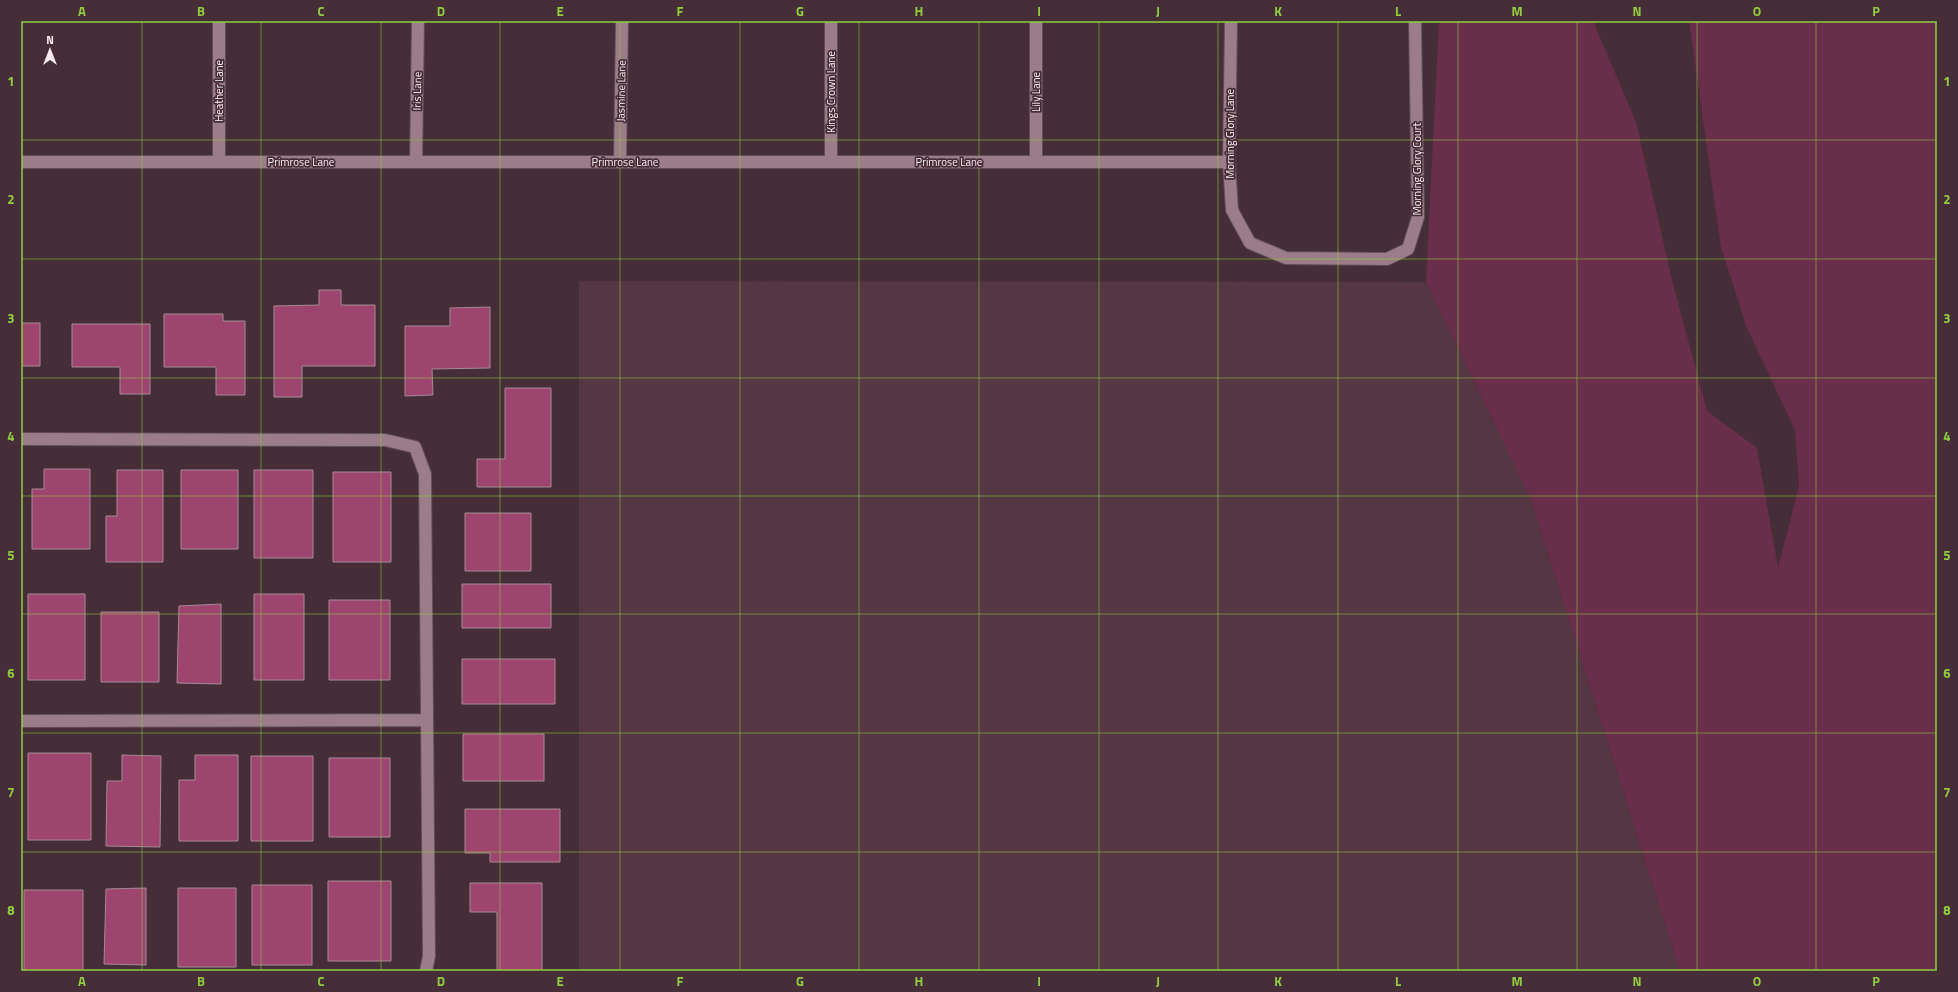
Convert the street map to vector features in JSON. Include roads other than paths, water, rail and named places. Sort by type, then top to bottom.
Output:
[{"type":"street","name":"Heather Lane","points":[[219,21],[220,162]]},
{"type":"street","name":"Iris Lane","points":[[416,162],[418,21]]},
{"type":"street","name":"Jasmine Lane","points":[[620,162],[622,21]]},
{"type":"street","name":"Kings Crown Lane","points":[[831,21],[831,162]]},
{"type":"street","name":"Lily Lane","points":[[1036,21],[1036,162]]},
{"type":"street","name":"Morning Glory Lane","points":[[1232,21],[1229,162],[1232,210],[1250,243]]},
{"type":"street","name":"Morning Glory Court","points":[[1250,243],[1286,258],[1386,258],[1408,249],[1418,217],[1415,21]]},
{"type":"street","name":"Primrose Lane","points":[[21,162],[1229,162]]},
{"type":"street","points":[[21,439],[385,440],[415,447],[425,474],[429,956],[426,971]]},
{"type":"street","points":[[21,721],[427,720]]}]
